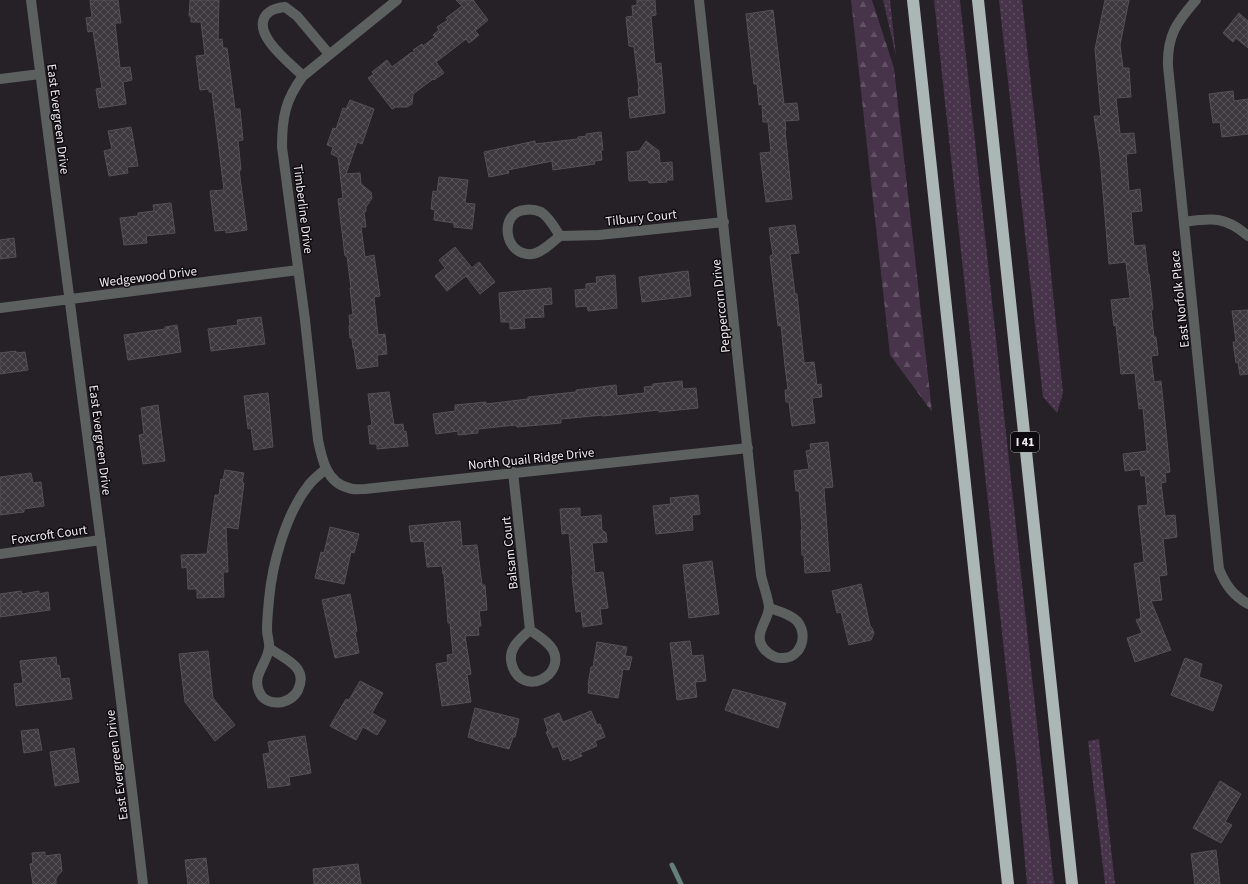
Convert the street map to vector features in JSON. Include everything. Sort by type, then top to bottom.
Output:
[{"type":"highway","points":[[913,0],[1008,884]]},
{"type":"highway","name":"I 41","points":[[978,0],[1072,884]]},
{"type":"street","name":"East Evergreen Drive","points":[[31,0],[49,151],[70,298],[101,540],[143,884]]},
{"type":"street","name":"Timberline Drive","points":[[326,469],[318,440],[282,147],[282,125],[287,104],[294,88],[303,76],[397,0]]},
{"type":"street","name":"Peppercorn Drive","points":[[699,0],[761,574],[769,608]]},
{"type":"street","name":"East Norfolk Place","points":[[1196,0],[1179,20],[1171,36],[1167,50],[1219,569],[1225,584],[1238,598],[1248,604]]},
{"type":"street","points":[[303,76],[272,45],[265,35],[262,26],[264,18],[269,11],[285,7],[297,16],[329,54]]},
{"type":"street","points":[[0,79],[40,74]]},
{"type":"street","points":[[520,210],[540,211],[548,218],[560,236],[542,250],[531,254],[520,252],[512,246],[507,235],[508,224],[513,216],[520,210]]},
{"type":"street","points":[[1184,222],[1209,218],[1222,220],[1233,225],[1248,236]]},
{"type":"street","name":"Tilbury Court","points":[[560,236],[599,235],[724,222]]},
{"type":"street","name":"Wedgewood Drive","points":[[0,308],[298,270]]},
{"type":"street","name":"North Quail Ridge Drive","points":[[326,469],[337,484],[350,489],[365,489],[748,448]]},
{"type":"street","points":[[269,648],[294,664],[300,672],[301,679],[299,688],[296,694],[289,700],[273,703],[263,699],[257,682],[258,674],[269,648],[267,631],[269,599],[274,563],[298,501],[309,484],[326,469]]},
{"type":"street","name":"Balsam Court","points":[[513,472],[530,630]]},
{"type":"street","name":"Foxcroft Court","points":[[0,554],[101,540]]},
{"type":"street","points":[[769,608],[784,613],[796,620],[802,628],[804,638],[799,650],[790,657],[780,659],[769,654],[762,647],[760,638],[762,627],[769,608]]},
{"type":"street","points":[[530,630],[547,642],[553,650],[556,659],[552,671],[545,678],[537,682],[527,682],[520,678],[511,663],[511,653],[516,643],[530,630]]},
{"type":"green space","points":[[851,0],[872,0],[894,68],[932,412],[890,355]]},
{"type":"green space","points":[[883,0],[890,0],[896,56]]},
{"type":"green space","points":[[934,0],[960,0],[1054,884],[1027,884],[1017,772]]},
{"type":"green space","points":[[999,0],[1022,0],[1063,393],[1057,413],[1043,397]]},
{"type":"green space","points":[[1099,739],[1115,884],[1105,884],[1088,741]]},
{"type":"building","points":[[90,0],[118,0],[121,23],[115,23],[120,68],[130,67],[132,80],[123,82],[126,104],[99,108],[96,89],[102,88],[93,31],[88,32],[86,18],[92,17]]},
{"type":"building","points":[[190,0],[219,0],[218,40],[222,39],[223,48],[227,48],[235,109],[240,109],[243,140],[238,141],[241,170],[239,170],[247,230],[226,233],[226,230],[215,231],[210,191],[224,190],[212,92],[209,92],[209,89],[200,90],[196,56],[205,55],[201,22],[191,22],[191,16],[189,16]]},
{"type":"building","points":[[456,0],[473,0],[488,20],[475,31],[479,35],[469,43],[466,39],[436,62],[444,73],[434,80],[433,79],[413,94],[412,104],[407,107],[396,107],[392,109],[368,78],[374,74],[372,72],[387,60],[392,67],[412,52],[415,52],[413,50],[422,44],[423,46],[435,37],[433,35],[439,30],[437,27],[448,20],[446,18],[462,6]]},
{"type":"building","points":[[637,0],[655,0],[656,15],[651,16],[655,64],[661,63],[665,113],[630,118],[628,98],[639,96],[639,89],[634,47],[629,46],[626,17],[633,16],[632,6],[637,5]]},
{"type":"building","points":[[1105,0],[1129,0],[1120,45],[1123,68],[1129,68],[1131,97],[1116,98],[1120,134],[1134,133],[1136,153],[1126,154],[1129,191],[1140,189],[1142,211],[1131,212],[1134,246],[1145,245],[1153,309],[1151,310],[1154,337],[1156,337],[1158,355],[1151,356],[1154,382],[1161,381],[1170,472],[1165,473],[1166,482],[1161,483],[1165,516],[1175,515],[1177,537],[1163,539],[1167,575],[1159,576],[1162,600],[1151,601],[1171,650],[1135,662],[1127,638],[1142,633],[1136,620],[1141,618],[1134,564],[1144,562],[1138,506],[1148,505],[1145,475],[1141,476],[1140,469],[1125,471],[1123,454],[1147,451],[1143,408],[1139,409],[1135,373],[1121,374],[1116,325],[1114,326],[1111,300],[1130,298],[1126,262],[1109,264],[1100,157],[1094,116],[1101,116],[1095,49]]},
{"type":"building","points":[[773,10],[784,104],[797,103],[799,120],[785,121],[792,199],[766,202],[760,153],[771,152],[768,122],[763,122],[762,104],[759,105],[757,84],[754,84],[746,14]]},
{"type":"building","points":[[1239,13],[1248,21],[1248,48],[1236,38],[1233,42],[1223,33]]},
{"type":"building","points":[[1233,91],[1234,101],[1248,99],[1248,134],[1222,137],[1220,122],[1213,123],[1209,94]]},
{"type":"building","points":[[350,100],[374,109],[362,144],[357,142],[346,174],[360,173],[361,184],[371,192],[372,198],[366,207],[366,211],[364,212],[366,227],[361,227],[365,257],[374,255],[380,296],[374,297],[378,335],[385,334],[387,354],[377,355],[378,366],[357,369],[352,338],[350,338],[349,315],[353,315],[347,256],[345,256],[338,199],[343,198],[338,157],[331,154],[333,147],[327,145],[333,128],[336,129],[343,108],[346,109]]},
{"type":"building","points":[[131,127],[138,166],[127,167],[128,173],[109,176],[104,151],[112,149],[108,131]]},
{"type":"building","points":[[601,132],[603,150],[601,150],[602,160],[594,161],[595,164],[553,170],[552,161],[508,170],[509,173],[489,177],[484,152],[535,141],[535,144],[578,139],[578,137],[587,136],[586,134]]},
{"type":"building","points":[[646,141],[659,151],[660,163],[672,162],[673,180],[666,180],[667,182],[649,183],[648,180],[629,181],[627,152],[639,151]]},
{"type":"building","points":[[439,177],[468,180],[465,203],[475,204],[472,229],[454,227],[454,223],[434,220],[435,210],[431,209],[433,191],[437,192]]},
{"type":"building","points":[[171,203],[175,233],[146,236],[147,243],[124,245],[120,218],[138,216],[138,213],[154,211],[153,205]]},
{"type":"building","points":[[795,225],[799,253],[790,254],[795,294],[797,294],[804,363],[814,362],[817,385],[821,384],[822,397],[812,398],[815,423],[792,426],[789,402],[786,402],[785,390],[788,390],[781,325],[778,326],[770,256],[773,255],[769,228]]},
{"type":"building","points":[[14,238],[16,257],[0,259],[0,240]]},
{"type":"building","points":[[455,247],[472,268],[479,262],[495,282],[480,294],[466,276],[447,291],[435,276],[445,268],[439,260]]},
{"type":"building","points":[[688,271],[691,296],[642,302],[639,277]]},
{"type":"building","points":[[615,275],[617,308],[588,311],[587,306],[576,307],[575,290],[586,289],[586,284],[597,283],[596,277]]},
{"type":"building","points":[[551,288],[552,304],[543,305],[544,317],[524,318],[525,328],[510,329],[510,322],[501,322],[499,293]]},
{"type":"building","points":[[1248,310],[1248,374],[1240,375],[1238,362],[1236,363],[1233,342],[1236,342],[1232,311]]},
{"type":"building","points":[[261,317],[265,344],[211,351],[208,329],[238,325],[237,320]]},
{"type":"building","points":[[177,325],[181,352],[128,360],[124,335],[165,329],[165,327]]},
{"type":"building","points":[[16,351],[16,353],[25,352],[28,370],[0,374],[0,353]]},
{"type":"building","points":[[682,381],[683,389],[696,388],[698,408],[561,419],[561,423],[517,427],[516,425],[478,429],[478,433],[458,435],[458,431],[436,434],[433,414],[455,411],[455,405],[486,402],[486,404],[528,399],[528,397],[576,392],[576,390],[616,385],[617,396],[645,393],[644,387],[653,386],[653,384]]},
{"type":"building","points":[[389,392],[394,425],[403,424],[404,432],[406,431],[408,446],[377,449],[377,444],[370,444],[368,426],[372,425],[368,394]]},
{"type":"building","points":[[268,393],[273,447],[254,450],[251,428],[248,429],[244,396]]},
{"type":"building","points":[[158,405],[165,461],[143,464],[139,435],[144,434],[141,408]]},
{"type":"building","points":[[828,442],[833,487],[824,488],[830,571],[805,573],[804,555],[802,555],[799,491],[796,491],[794,471],[809,469],[806,451],[811,450],[810,444]]},
{"type":"building","points":[[225,470],[244,473],[242,482],[244,483],[238,529],[226,527],[228,572],[223,572],[224,597],[197,598],[197,589],[188,589],[187,567],[182,568],[181,555],[207,554],[215,495],[219,495],[221,479],[223,480]]},
{"type":"building","points":[[31,473],[33,483],[41,482],[44,506],[24,509],[24,512],[0,515],[0,477]]},
{"type":"building","points":[[698,495],[700,514],[692,515],[693,530],[656,534],[653,506],[671,504],[670,498]]},
{"type":"building","points":[[580,508],[580,517],[601,515],[602,530],[606,533],[607,542],[592,543],[595,573],[603,572],[608,608],[600,609],[602,624],[583,627],[581,611],[576,612],[569,533],[562,534],[560,509]]},
{"type":"building","points":[[460,521],[462,546],[477,545],[482,585],[485,585],[487,610],[479,611],[481,626],[478,626],[479,635],[465,636],[471,674],[467,675],[471,702],[442,706],[436,664],[448,662],[447,655],[453,654],[450,623],[448,623],[444,574],[442,566],[427,567],[424,541],[411,542],[409,526]]},
{"type":"building","points":[[330,527],[359,534],[354,553],[351,552],[344,584],[315,578],[321,552],[324,553]]},
{"type":"building","points":[[712,561],[719,614],[689,618],[683,565]]},
{"type":"building","points":[[861,584],[870,626],[874,633],[871,640],[849,645],[841,612],[837,613],[832,591]]},
{"type":"building","points":[[21,591],[22,594],[39,591],[39,594],[48,592],[50,610],[0,617],[0,594]]},
{"type":"building","points":[[350,594],[357,631],[355,632],[359,653],[335,658],[322,600]]},
{"type":"building","points":[[690,641],[692,656],[703,655],[706,681],[695,682],[697,697],[677,700],[670,643]]},
{"type":"building","points":[[597,642],[627,647],[625,656],[632,657],[629,670],[623,669],[618,698],[588,693],[591,667],[593,667]]},
{"type":"building","points":[[208,651],[213,698],[235,725],[215,741],[185,702],[179,654]]},
{"type":"building","points":[[56,657],[61,679],[69,678],[72,699],[16,706],[14,684],[23,683],[20,661]]},
{"type":"building","points":[[1185,658],[1202,664],[1199,677],[1222,685],[1213,711],[1171,695]]},
{"type":"building","points":[[360,681],[383,693],[372,713],[386,721],[377,735],[363,727],[356,740],[330,726],[346,699],[349,700]]},
{"type":"building","points":[[733,689],[786,703],[778,728],[725,710]]},
{"type":"building","points":[[475,708],[519,719],[515,737],[513,737],[509,749],[468,737]]},
{"type":"building","points":[[591,711],[597,725],[600,724],[605,737],[595,741],[597,746],[580,753],[582,756],[570,761],[569,758],[563,760],[558,746],[553,748],[546,732],[548,731],[544,719],[559,713],[563,722]]},
{"type":"building","points":[[38,729],[42,750],[24,753],[21,731]]},
{"type":"building","points":[[305,736],[311,773],[289,777],[290,785],[268,788],[263,754],[270,753],[268,742]]},
{"type":"building","points":[[74,748],[79,782],[55,786],[50,752]]},
{"type":"building","points":[[1220,781],[1241,794],[1225,822],[1232,825],[1221,843],[1193,828]]},
{"type":"building","points":[[1216,850],[1220,884],[1195,884],[1191,854]]},
{"type":"building","points":[[45,852],[45,856],[60,854],[62,871],[56,878],[56,884],[33,884],[30,864],[33,863],[32,853]]},
{"type":"building","points":[[206,858],[209,884],[188,884],[185,860]]},
{"type":"building","points":[[358,864],[361,884],[314,884],[313,869]]},
{"type":"waterway","points":[[672,865],[681,884]]}]
